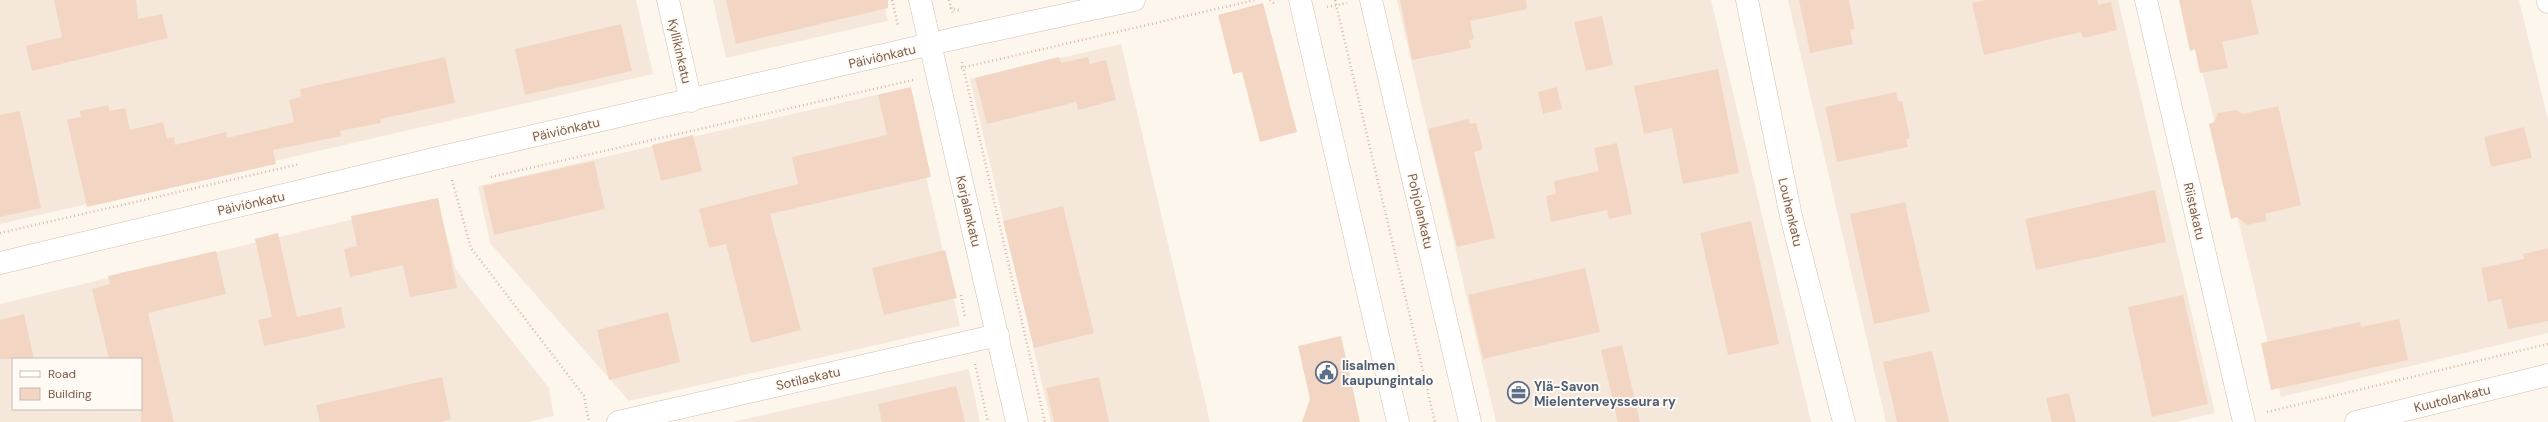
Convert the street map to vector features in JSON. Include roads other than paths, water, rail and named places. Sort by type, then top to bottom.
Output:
[{"type":"street","name":"Kyllikinkatu","points":[[668,0],[691,101]]},
{"type":"street","name":"Päiviönkatu","points":[[0,263],[446,156],[930,45],[1134,0]]},
{"type":"street","points":[[1300,0],[1398,422]]},
{"type":"street","name":"Louhenkatu","points":[[1747,0],[1791,216],[1844,422]]},
{"type":"street","name":"Riistakatu","points":[[2146,0],[2244,420]]},
{"type":"street","name":"Pohjolankatu","points":[[1362,1],[1470,422]]},
{"type":"street","name":"Karjalankatu","points":[[922,7],[936,74],[1018,422]]},
{"type":"street","name":"Sotilaskatu","points":[[618,422],[998,335]]},
{"type":"street","name":"Kuutolankatu","points":[[2356,422],[2548,375]]},
{"type":"place","name":"Iisalmen kaupungintalo","points":[[1326,372]]},
{"type":"place","name":"Ylä-Savon Mielenterveysseura ry","points":[[1519,393]]}]
